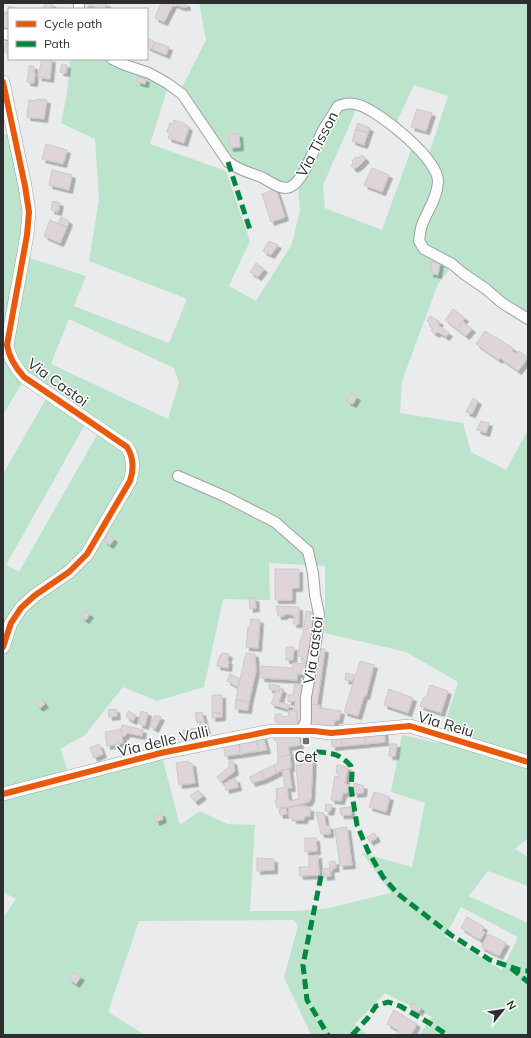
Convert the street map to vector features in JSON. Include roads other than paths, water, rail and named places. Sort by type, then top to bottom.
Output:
[{"type":"street","name":"Via Tisson","points":[[114,60],[149,73],[167,83],[182,94],[228,162],[239,170],[262,178],[282,188],[290,187],[303,174],[322,133],[338,106],[348,103],[359,105],[383,119],[409,140],[429,160],[436,171],[438,181],[435,195],[422,225],[418,240],[424,249],[452,264],[502,303],[528,319]]},
{"type":"street","name":"Via Castoi","points":[[3,82],[29,212],[27,235],[5,348],[13,364],[24,377],[127,447],[133,461],[132,474],[92,547],[82,561],[69,572],[34,596],[21,608],[11,623],[3,647]]},
{"type":"street","name":"Via castoi","points":[[178,476],[224,496],[275,522],[308,551],[314,573],[314,595],[319,614],[317,636],[306,697],[306,720],[301,731]]},
{"type":"street","name":"Via Reiu","points":[[331,733],[410,726],[528,762]]},
{"type":"street","name":"Via delle Valli","points":[[3,794],[161,753],[271,731],[331,733]]},
{"type":"place","name":"Cet","points":[[306,741]]}]
